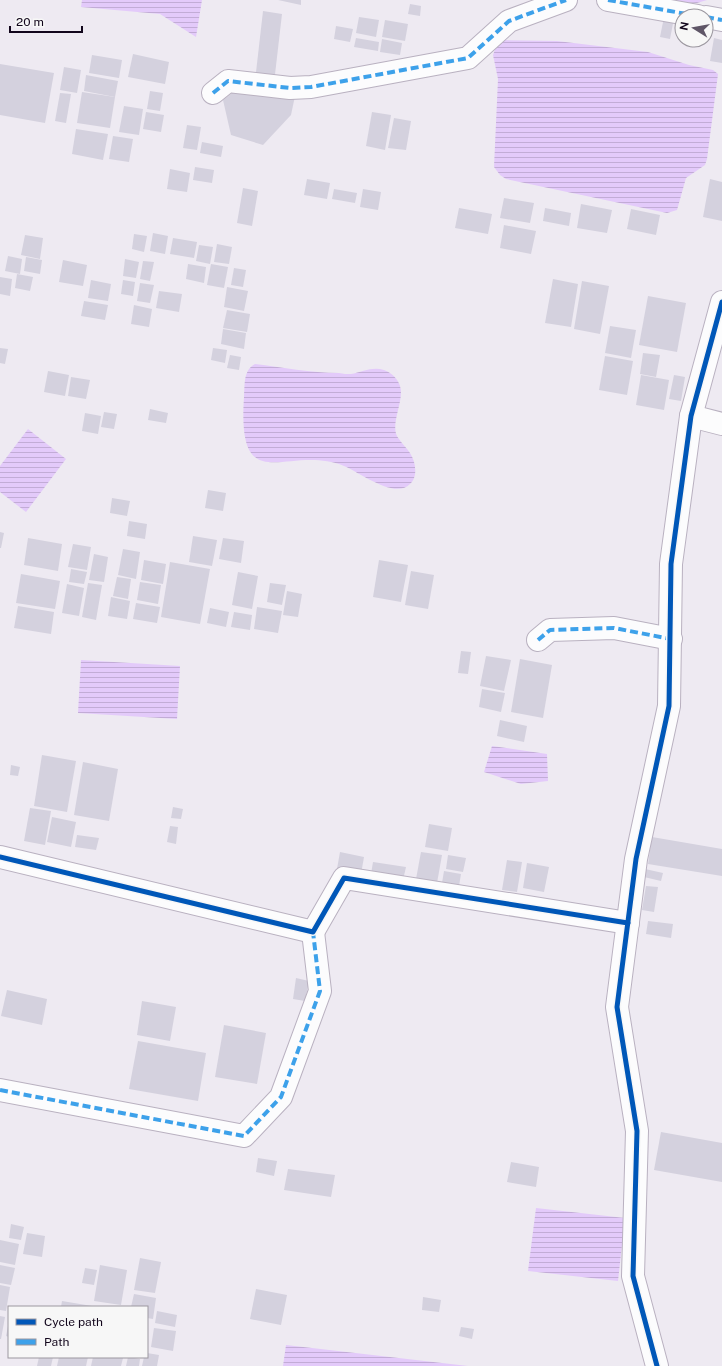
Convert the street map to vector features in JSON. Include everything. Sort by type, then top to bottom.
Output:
[{"type":"street","points":[[213,93],[228,81],[290,88],[311,87],[468,58],[508,21],[566,0]]},
{"type":"street","points":[[608,0],[674,12]]},
{"type":"street","points":[[657,1366],[633,1276],[637,1131],[618,1007],[636,859],[669,706],[671,564],[691,416],[722,302]]},
{"type":"street","points":[[691,416],[722,424]]},
{"type":"street","points":[[538,640],[550,630],[614,628],[671,639]]},
{"type":"street","points":[[0,857],[314,932]]},
{"type":"street","points":[[0,1090],[244,1136],[281,1097],[320,991],[314,932],[344,878],[628,923]]},
{"type":"shaded area","points":[[82,0],[202,0],[196,37],[160,14],[81,7]]},
{"type":"shaded area","points":[[652,0],[707,0],[697,3]]},
{"type":"shaded area","points":[[501,40],[557,41],[648,52],[689,65],[713,70],[718,74],[707,159],[705,165],[686,178],[677,210],[667,213],[506,179],[500,175],[494,167],[498,79],[493,55],[497,44]]},
{"type":"shaded area","points":[[255,364],[307,371],[346,374],[372,369],[387,371],[396,379],[400,386],[401,392],[395,428],[396,434],[400,441],[410,453],[414,461],[415,473],[413,481],[403,488],[395,489],[377,483],[344,466],[323,461],[303,460],[270,462],[258,459],[249,449],[244,429],[245,378],[248,370]]},
{"type":"shaded area","points":[[28,429],[66,459],[26,512],[0,492],[0,466]]},
{"type":"shaded area","points":[[81,660],[180,666],[177,719],[78,713]]},
{"type":"shaded area","points":[[492,746],[547,754],[548,781],[521,784],[484,772]]},
{"type":"shaded area","points":[[536,1208],[625,1218],[618,1281],[528,1271]]},
{"type":"shaded area","points":[[286,1345],[468,1366],[283,1366]]},
{"type":"building","points":[[278,0],[301,0],[301,5]]},
{"type":"building","points":[[410,4],[421,6],[420,16],[408,14]]},
{"type":"building","points":[[263,11],[282,14],[274,83],[255,81]]},
{"type":"building","points":[[665,12],[674,13],[670,39],[660,37]]},
{"type":"building","points":[[359,17],[379,20],[376,37],[356,33]]},
{"type":"building","points":[[385,20],[408,24],[405,41],[382,37]]},
{"type":"building","points":[[336,26],[353,29],[350,42],[334,39]]},
{"type":"building","points":[[356,38],[379,42],[378,51],[354,47]]},
{"type":"building","points":[[714,38],[722,40],[722,63],[710,61],[712,48],[714,48]]},
{"type":"building","points":[[382,39],[402,43],[400,55],[380,52]]},
{"type":"building","points":[[133,54],[169,62],[165,84],[128,77]]},
{"type":"building","points":[[92,55],[122,60],[119,78],[89,73]]},
{"type":"building","points":[[0,64],[54,73],[45,123],[0,115]]},
{"type":"building","points":[[64,67],[81,70],[77,93],[60,90]]},
{"type":"building","points":[[86,75],[118,81],[115,97],[84,91]]},
{"type":"building","points":[[240,87],[295,96],[291,115],[263,145],[231,135],[223,100]]},
{"type":"building","points":[[150,91],[163,93],[160,111],[147,109]]},
{"type":"building","points":[[82,92],[115,97],[110,128],[77,123]]},
{"type":"building","points":[[60,93],[71,94],[66,123],[55,121]]},
{"type":"building","points":[[124,106],[143,109],[139,135],[119,132]]},
{"type":"building","points":[[146,112],[164,115],[161,132],[143,129]]},
{"type":"building","points":[[372,112],[391,115],[385,150],[366,146]]},
{"type":"building","points":[[394,118],[411,121],[406,150],[388,148]]},
{"type":"building","points":[[187,125],[201,127],[197,150],[183,148]]},
{"type":"building","points":[[76,129],[108,134],[103,160],[72,154]]},
{"type":"building","points":[[113,136],[133,139],[129,162],[109,159]]},
{"type":"building","points":[[202,142],[223,146],[221,157],[200,153]]},
{"type":"building","points":[[195,167],[214,170],[212,183],[193,180]]},
{"type":"building","points":[[170,169],[190,173],[187,192],[167,189]]},
{"type":"building","points":[[307,179],[330,183],[327,199],[304,195]]},
{"type":"building","points":[[710,179],[722,182],[722,221],[703,217]]},
{"type":"building","points":[[243,188],[258,191],[252,226],[237,223]]},
{"type":"building","points":[[334,189],[357,193],[355,203],[332,199]]},
{"type":"building","points":[[363,189],[381,192],[378,210],[360,207]]},
{"type":"building","points":[[504,198],[534,203],[530,223],[500,218]]},
{"type":"building","points":[[581,204],[612,210],[607,233],[577,228]]},
{"type":"building","points":[[459,208],[492,214],[488,234],[455,228]]},
{"type":"building","points":[[545,208],[571,213],[569,226],[543,221]]},
{"type":"building","points":[[631,209],[660,215],[656,235],[627,229]]},
{"type":"building","points":[[504,225],[536,231],[531,254],[500,248]]},
{"type":"building","points":[[153,233],[168,236],[165,254],[150,251]]},
{"type":"building","points":[[134,234],[147,236],[144,252],[132,249]]},
{"type":"building","points":[[25,235],[43,238],[40,259],[21,255]]},
{"type":"building","points":[[173,238],[197,242],[194,258],[170,254]]},
{"type":"building","points":[[217,244],[232,247],[229,264],[214,262]]},
{"type":"building","points":[[199,245],[213,247],[210,264],[196,261]]},
{"type":"building","points":[[8,256],[22,259],[20,274],[5,271]]},
{"type":"building","points":[[26,257],[42,260],[40,274],[24,271]]},
{"type":"building","points":[[125,259],[139,262],[136,278],[123,276]]},
{"type":"building","points":[[63,260],[87,265],[83,286],[59,282]]},
{"type":"building","points":[[143,261],[154,262],[150,281],[140,279]]},
{"type":"building","points":[[188,264],[206,267],[204,283],[186,279]]},
{"type":"building","points":[[211,264],[228,267],[224,288],[207,285]]},
{"type":"building","points":[[234,268],[246,270],[243,287],[231,285]]},
{"type":"building","points":[[17,274],[33,277],[30,291],[15,288]]},
{"type":"building","points":[[0,277],[12,279],[10,296],[0,294]]},
{"type":"building","points":[[553,279],[578,284],[571,327],[545,323]]},
{"type":"building","points":[[91,280],[111,284],[108,301],[88,298]]},
{"type":"building","points":[[123,280],[135,282],[133,296],[121,294]]},
{"type":"building","points":[[582,281],[609,286],[600,334],[574,329]]},
{"type":"building","points":[[140,283],[154,285],[150,303],[137,301]]},
{"type":"building","points":[[227,287],[248,291],[244,311],[224,307]]},
{"type":"building","points":[[159,291],[182,294],[179,312],[156,308]]},
{"type":"building","points":[[648,296],[686,303],[677,352],[639,345]]},
{"type":"building","points":[[84,301],[108,305],[105,320],[81,316]]},
{"type":"building","points":[[134,305],[152,309],[149,327],[131,324]]},
{"type":"building","points":[[227,310],[250,314],[247,332],[223,328]]},
{"type":"building","points":[[610,326],[636,330],[631,358],[605,353]]},
{"type":"building","points":[[223,329],[246,333],[244,349],[221,344]]},
{"type":"building","points":[[0,348],[8,349],[5,364],[0,363]]},
{"type":"building","points":[[213,348],[227,350],[225,363],[211,360]]},
{"type":"building","points":[[643,353],[660,355],[656,377],[640,374]]},
{"type":"building","points":[[230,355],[241,357],[239,370],[227,368]]},
{"type":"building","points":[[605,356],[633,361],[627,395],[599,390]]},
{"type":"building","points":[[48,371],[69,375],[65,396],[44,392]]},
{"type":"building","points":[[641,375],[669,380],[664,410],[636,405]]},
{"type":"building","points":[[674,375],[685,377],[681,401],[669,399]]},
{"type":"building","points":[[71,377],[90,380],[86,399],[68,396]]},
{"type":"building","points":[[150,409],[168,413],[166,423],[148,420]]},
{"type":"building","points":[[104,412],[117,414],[114,429],[101,427]]},
{"type":"building","points":[[85,413],[101,416],[98,434],[82,431]]},
{"type":"building","points":[[208,490],[226,493],[223,511],[205,508]]},
{"type":"building","points":[[112,498],[130,501],[127,516],[110,513]]},
{"type":"building","points":[[129,521],[147,524],[145,539],[127,536]]},
{"type":"building","points":[[0,532],[4,533],[1,548],[0,548]]},
{"type":"building","points":[[193,536],[217,540],[212,566],[189,562]]},
{"type":"building","points":[[28,538],[62,544],[58,571],[24,565]]},
{"type":"building","points":[[223,538],[244,541],[241,563],[219,559]]},
{"type":"building","points":[[73,544],[91,547],[87,570],[68,567]]},
{"type":"building","points":[[123,549],[140,552],[136,579],[118,575]]},
{"type":"building","points":[[94,554],[108,557],[104,582],[89,580]]},
{"type":"building","points":[[144,560],[166,564],[163,584],[141,580]]},
{"type":"building","points":[[379,560],[408,565],[401,602],[373,597]]},
{"type":"building","points":[[170,562],[210,569],[200,624],[161,617]]},
{"type":"building","points":[[71,569],[87,572],[84,584],[69,582]]},
{"type":"building","points":[[411,571],[434,575],[428,609],[405,605]]},
{"type":"building","points":[[238,572],[258,576],[252,609],[232,605]]},
{"type":"building","points":[[21,574],[60,581],[55,609],[16,603]]},
{"type":"building","points":[[117,577],[131,579],[128,599],[113,596]]},
{"type":"building","points":[[140,582],[161,585],[158,604],[137,600]]},
{"type":"building","points":[[88,583],[102,585],[96,620],[82,617]]},
{"type":"building","points":[[270,583],[286,585],[282,605],[267,602]]},
{"type":"building","points":[[67,584],[84,588],[79,616],[62,613]]},
{"type":"building","points":[[287,591],[302,594],[298,617],[283,615]]},
{"type":"building","points":[[111,597],[130,601],[127,619],[108,616]]},
{"type":"building","points":[[136,603],[160,607],[157,623],[133,619]]},
{"type":"building","points":[[18,606],[54,612],[51,634],[14,628]]},
{"type":"building","points":[[257,607],[282,611],[278,633],[254,629]]},
{"type":"building","points":[[210,608],[229,612],[226,627],[207,623]]},
{"type":"building","points":[[234,612],[252,615],[250,630],[231,627]]},
{"type":"building","points":[[461,651],[471,652],[468,674],[458,673]]},
{"type":"building","points":[[486,656],[511,660],[504,691],[480,686]]},
{"type":"building","points":[[520,659],[552,665],[543,718],[511,712]]},
{"type":"building","points":[[482,689],[505,693],[501,712],[479,707]]},
{"type":"building","points":[[500,720],[527,726],[524,742],[497,736]]},
{"type":"building","points":[[42,755],[76,761],[67,812],[34,806]]},
{"type":"building","points":[[83,762],[118,769],[109,821],[74,815]]},
{"type":"building","points":[[11,765],[20,767],[18,776],[10,775]]},
{"type":"building","points":[[173,807],[183,809],[181,819],[171,818]]},
{"type":"building","points":[[30,808],[51,811],[45,845],[24,841]]},
{"type":"building","points":[[52,817],[76,822],[71,847],[47,842]]},
{"type":"building","points":[[429,824],[452,828],[448,851],[425,847]]},
{"type":"building","points":[[170,826],[178,827],[176,844],[167,842]]},
{"type":"building","points":[[77,835],[99,838],[96,850],[75,847]]},
{"type":"building","points":[[652,837],[722,849],[722,876],[648,864]]},
{"type":"building","points":[[340,852],[364,857],[361,874],[337,869]]},
{"type":"building","points":[[421,852],[442,855],[437,883],[416,879]]},
{"type":"building","points":[[448,855],[466,858],[463,872],[446,869]]},
{"type":"building","points":[[507,860],[522,862],[517,892],[502,890]]},
{"type":"building","points":[[373,862],[406,867],[403,880],[371,874]]},
{"type":"building","points":[[527,863],[549,867],[544,892],[523,888]]},
{"type":"building","points":[[645,869],[663,873],[661,881],[644,877]]},
{"type":"building","points":[[444,871],[461,874],[459,886],[442,883]]},
{"type":"building","points":[[646,886],[658,887],[654,912],[642,910]]},
{"type":"building","points":[[648,921],[673,924],[671,938],[646,934]]},
{"type":"building","points":[[296,978],[309,981],[305,1001],[293,999]]},
{"type":"building","points":[[7,990],[47,999],[42,1025],[1,1016]]},
{"type":"building","points":[[142,1001],[176,1007],[170,1041],[137,1035]]},
{"type":"building","points":[[224,1025],[266,1033],[257,1084],[215,1077]]},
{"type":"building","points":[[138,1041],[206,1053],[198,1101],[129,1089]]},
{"type":"building","points":[[661,1132],[722,1143],[722,1182],[654,1170]]},
{"type":"building","points":[[258,1158],[277,1161],[274,1176],[256,1172]]},
{"type":"building","points":[[511,1162],[539,1167],[536,1187],[507,1182]]},
{"type":"building","points":[[288,1169],[335,1175],[331,1197],[284,1190]]},
{"type":"building","points":[[11,1224],[24,1227],[21,1240],[9,1238]]},
{"type":"building","points":[[27,1233],[45,1236],[42,1257],[23,1254]]},
{"type":"building","points":[[0,1240],[19,1244],[15,1265],[0,1262]]},
{"type":"building","points":[[140,1258],[161,1262],[155,1293],[134,1290]]},
{"type":"building","points":[[0,1265],[15,1268],[11,1285],[0,1283]]},
{"type":"building","points":[[100,1265],[127,1270],[121,1305],[94,1301]]},
{"type":"building","points":[[85,1268],[97,1270],[94,1285],[82,1283]]},
{"type":"building","points":[[0,1285],[10,1287],[6,1311],[0,1310]]},
{"type":"building","points":[[256,1289],[287,1295],[281,1325],[250,1319]]},
{"type":"building","points":[[134,1294],[156,1298],[153,1319],[148,1318],[148,1306],[131,1306]]},
{"type":"building","points":[[423,1297],[441,1300],[439,1312],[422,1310]]},
{"type":"building","points":[[62,1301],[92,1306],[61,1306]]},
{"type":"building","points":[[157,1311],[177,1315],[175,1327],[155,1323]]},
{"type":"building","points":[[0,1316],[5,1317],[1,1339],[0,1339]]},
{"type":"building","points":[[8,1326],[8,1337],[6,1336]]},
{"type":"building","points":[[461,1327],[474,1329],[472,1339],[459,1336]]},
{"type":"building","points":[[154,1328],[176,1331],[173,1351],[151,1347]]},
{"type":"building","points":[[148,1353],[159,1355],[157,1366],[142,1366],[144,1358],[148,1358]]},
{"type":"building","points":[[39,1358],[53,1358],[51,1366],[37,1366]]},
{"type":"building","points":[[59,1358],[88,1358],[86,1366],[57,1366]]},
{"type":"building","points":[[93,1358],[123,1358],[121,1366],[91,1366]]},
{"type":"building","points":[[128,1358],[140,1359],[139,1366],[126,1366]]},
{"type":"marked path","points":[[213,93],[228,81],[290,88],[311,87],[468,58],[509,21],[566,0]]},
{"type":"marked path","points":[[608,0],[674,12]]},
{"type":"marked path","points":[[714,18],[722,20]]},
{"type":"marked path","points":[[538,640],[550,630],[614,628],[671,639]]},
{"type":"marked path","points":[[0,1090],[244,1136],[281,1097],[320,991],[313,932]]},
{"type":"cycle path","points":[[657,1366],[633,1276],[637,1131],[617,1007],[636,859],[669,706],[671,564],[691,416],[722,302]]},
{"type":"cycle path","points":[[0,857],[313,932],[344,878],[628,923]]}]
